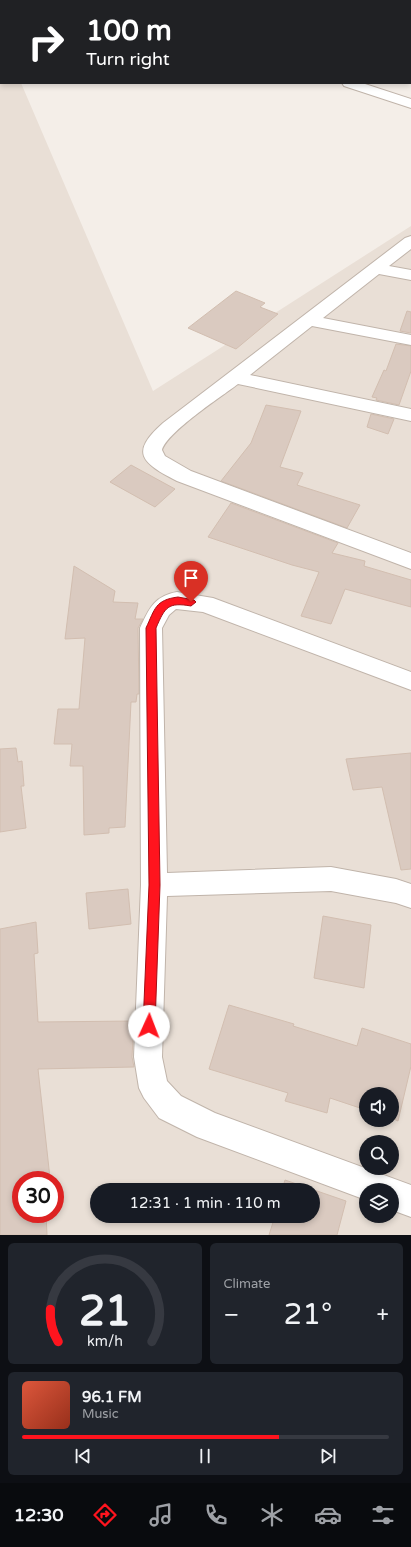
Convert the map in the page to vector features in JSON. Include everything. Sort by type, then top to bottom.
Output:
[{"type":"street","points":[[355,84],[411,104]]},
{"type":"street","points":[[411,241],[158,436],[153,444],[152,450],[153,456],[161,465],[184,476],[411,561]]},
{"type":"street","points":[[375,268],[411,275]]},
{"type":"street","points":[[308,320],[411,340]]},
{"type":"street","points":[[234,377],[411,415]]},
{"type":"street","points":[[361,1183],[208,1126],[170,1107],[154,1088],[148,1057],[154,885],[151,628],[158,611],[167,602],[178,600],[205,604],[411,680]]},
{"type":"street","points":[[154,885],[331,879],[396,891],[411,896]]},
{"type":"street","points":[[399,1197],[411,1201]]},
{"type":"shaded area","points":[[0,84],[21,84],[153,391],[411,226],[411,1235],[0,1235]]},
{"type":"building","points":[[236,291],[265,303],[260,307],[278,314],[236,349],[188,328]]},
{"type":"building","points":[[407,311],[411,312],[411,333],[400,331]]},
{"type":"building","points":[[396,344],[411,346],[411,371],[399,405],[376,400],[377,398],[372,397],[384,370],[386,371]]},
{"type":"building","points":[[266,405],[301,411],[280,467],[303,473],[297,485],[360,505],[347,528],[221,481],[251,443]]},
{"type":"building","points":[[371,414],[394,419],[388,434],[367,427]]},
{"type":"building","points":[[131,465],[175,489],[155,507],[110,482]]},
{"type":"building","points":[[231,503],[338,543],[332,553],[365,561],[364,566],[411,580],[411,607],[345,589],[331,624],[301,616],[319,572],[292,565],[208,537]]},
{"type":"building","points":[[74,566],[115,591],[113,602],[138,603],[135,619],[143,619],[138,628],[139,694],[137,694],[136,702],[131,702],[125,827],[109,828],[109,833],[84,835],[83,766],[70,766],[72,744],[54,744],[58,709],[79,709],[85,638],[65,639]]},
{"type":"building","points":[[16,748],[18,762],[22,761],[24,786],[21,786],[26,828],[0,832],[0,749]]},
{"type":"building","points":[[411,753],[411,869],[401,870],[382,787],[353,790],[346,759]]},
{"type":"building","points":[[128,889],[131,924],[89,929],[86,893]]},
{"type":"building","points":[[323,916],[371,925],[364,988],[314,978]]},
{"type":"building","points":[[36,922],[38,953],[34,954],[38,1022],[134,1021],[132,1057],[134,1067],[38,1069],[49,1171],[12,1171],[12,1223],[46,1223],[47,1235],[0,1235],[0,929]]},
{"type":"building","points":[[229,1005],[294,1024],[293,1026],[357,1046],[362,1028],[411,1044],[411,1066],[399,1117],[399,1087],[359,1087],[359,1108],[330,1098],[327,1113],[285,1101],[288,1093],[209,1069]]},
{"type":"building","points":[[285,1180],[294,1183],[284,1183]]},
{"type":"building","points":[[320,1192],[346,1201],[337,1235],[269,1235],[273,1223],[320,1223]]},
{"type":"route","points":[[149,1026],[154,885],[151,628],[158,611],[167,602],[178,600],[191,602]]}]
